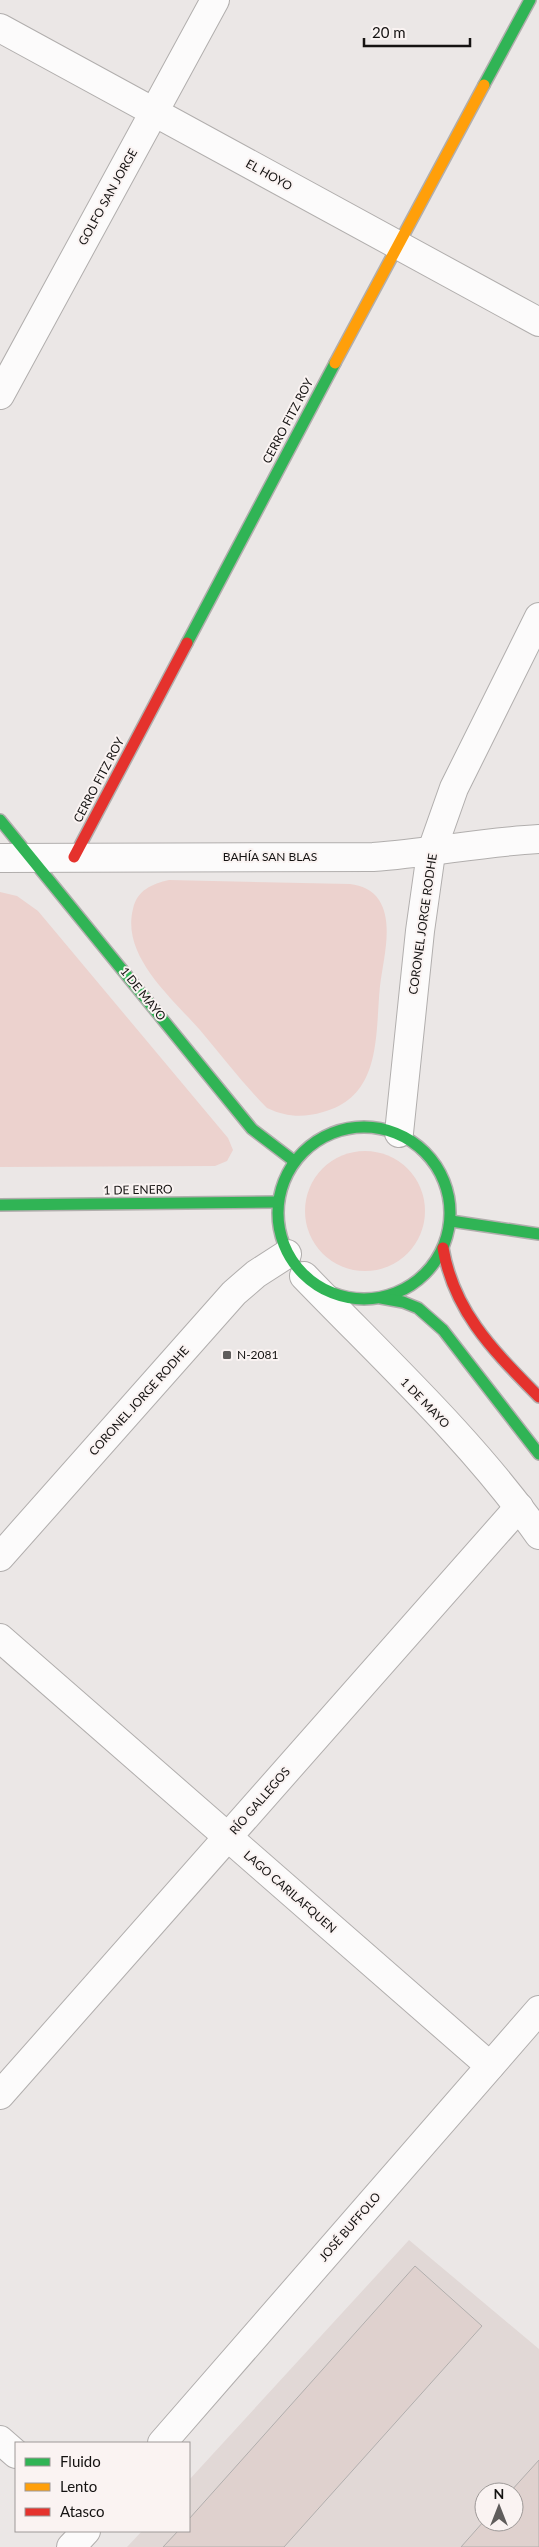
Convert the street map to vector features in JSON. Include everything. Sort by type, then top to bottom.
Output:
[{"type":"street","name":"GOLFO SAN JORGE","points":[[0,394],[215,0]]},
{"type":"street","name":"CERRO FITZ ROY","points":[[74,857],[397,244],[530,0]]},
{"type":"street","name":"EL HOYO","points":[[0,28],[539,322]]},
{"type":"street","name":"CORONEL JORGE RODHE","points":[[399,1133],[420,931],[432,853],[454,788],[539,617]]},
{"type":"street","name":"1 DE MAYO","points":[[0,820],[34,858],[246,1122],[264,1140],[294,1160]]},
{"type":"street","name":"BAHÍA SAN BLAS","points":[[0,858],[374,857],[432,853],[500,841],[539,840]]},
{"type":"street","points":[[539,1397],[490,1344],[470,1318],[450,1279],[444,1264],[444,1248],[451,1221],[449,1194],[439,1169],[422,1148],[399,1133],[373,1126],[349,1127],[327,1134],[308,1146],[294,1160],[284,1179],[277,1202],[278,1229],[287,1254],[304,1276],[327,1292],[354,1299],[381,1298],[403,1302],[418,1308],[443,1330],[539,1454]]},
{"type":"street","name":"1 DE ENERO","points":[[0,1205],[277,1202]]},
{"type":"street","points":[[451,1221],[539,1234]]},
{"type":"street","points":[[381,1298],[407,1288],[429,1271],[444,1248]]},
{"type":"street","name":"CORONEL JORGE RODHE","points":[[0,1557],[234,1293],[256,1274],[287,1254]]},
{"type":"street","name":"1 DE MAYO","points":[[304,1276],[478,1458],[520,1507],[539,1535]]},
{"type":"street","name":"RÍO GALLEGOS","points":[[0,2095],[520,1507]]},
{"type":"street","name":"LAGO CARILAFQUEN","points":[[0,1638],[490,2066]]},
{"type":"street","name":"JOSÉ BUFFOLO","points":[[163,2442],[539,2010]]},
{"type":"street","points":[[0,2440],[15,2453]]},
{"type":"street","points":[[72,2547],[85,2532]]},
{"type":"shaded area","points":[[169,880],[350,884],[366,889],[376,896],[386,919],[386,942],[372,1062],[366,1078],[356,1093],[342,1104],[323,1112],[308,1115],[295,1116],[267,1108],[163,990],[142,960],[134,943],[131,926],[133,909],[138,897],[151,886]]},
{"type":"shaded area","points":[[0,892],[17,896],[38,911],[228,1138],[233,1150],[227,1161],[215,1166],[0,1167]]},
{"type":"shaded area","points":[[365,1151],[388,1155],[408,1168],[421,1188],[425,1211],[421,1234],[408,1254],[388,1267],[365,1271],[342,1267],[322,1254],[309,1234],[305,1211],[309,1188],[322,1168],[342,1155]]},
{"type":"shaded area","points":[[409,2240],[539,2349],[539,2547],[127,2547],[141,2532],[190,2532],[190,2479]]},
{"type":"building","points":[[415,2266],[482,2326],[284,2547],[163,2547],[177,2532],[190,2532],[190,2518]]},
{"type":"building","points":[[539,2460],[539,2547],[461,2547],[474,2532],[524,2532],[524,2482],[519,2482]]},
{"type":"traffic: fast","points":[[484,85],[530,0]]},
{"type":"traffic: fast","points":[[187,643],[335,363]]},
{"type":"traffic: fast","points":[[0,820],[252,1129],[294,1161]]},
{"type":"traffic: fast","points":[[372,1127],[389,1130],[405,1137],[419,1146],[431,1158],[447,1188],[450,1213],[449,1230],[444,1246],[431,1268],[419,1280],[389,1296],[356,1299],[339,1296],[323,1289],[309,1280],[297,1268],[281,1238],[278,1205],[281,1188],[288,1172],[297,1158],[309,1146],[339,1130],[372,1127]]},
{"type":"traffic: fast","points":[[0,1205],[277,1202]]},
{"type":"traffic: fast","points":[[451,1221],[539,1234]]},
{"type":"traffic: fast","points":[[381,1298],[403,1302],[418,1308],[443,1330],[539,1454]]},
{"type":"traffic: slow","points":[[335,363],[484,85]]},
{"type":"traffic: jam","points":[[74,857],[187,643]]},
{"type":"traffic: jam","points":[[443,1248],[448,1271],[456,1292],[467,1312],[492,1347],[539,1397]]},
{"type":"place","name":"N-2081","points":[[227,1355]]}]
